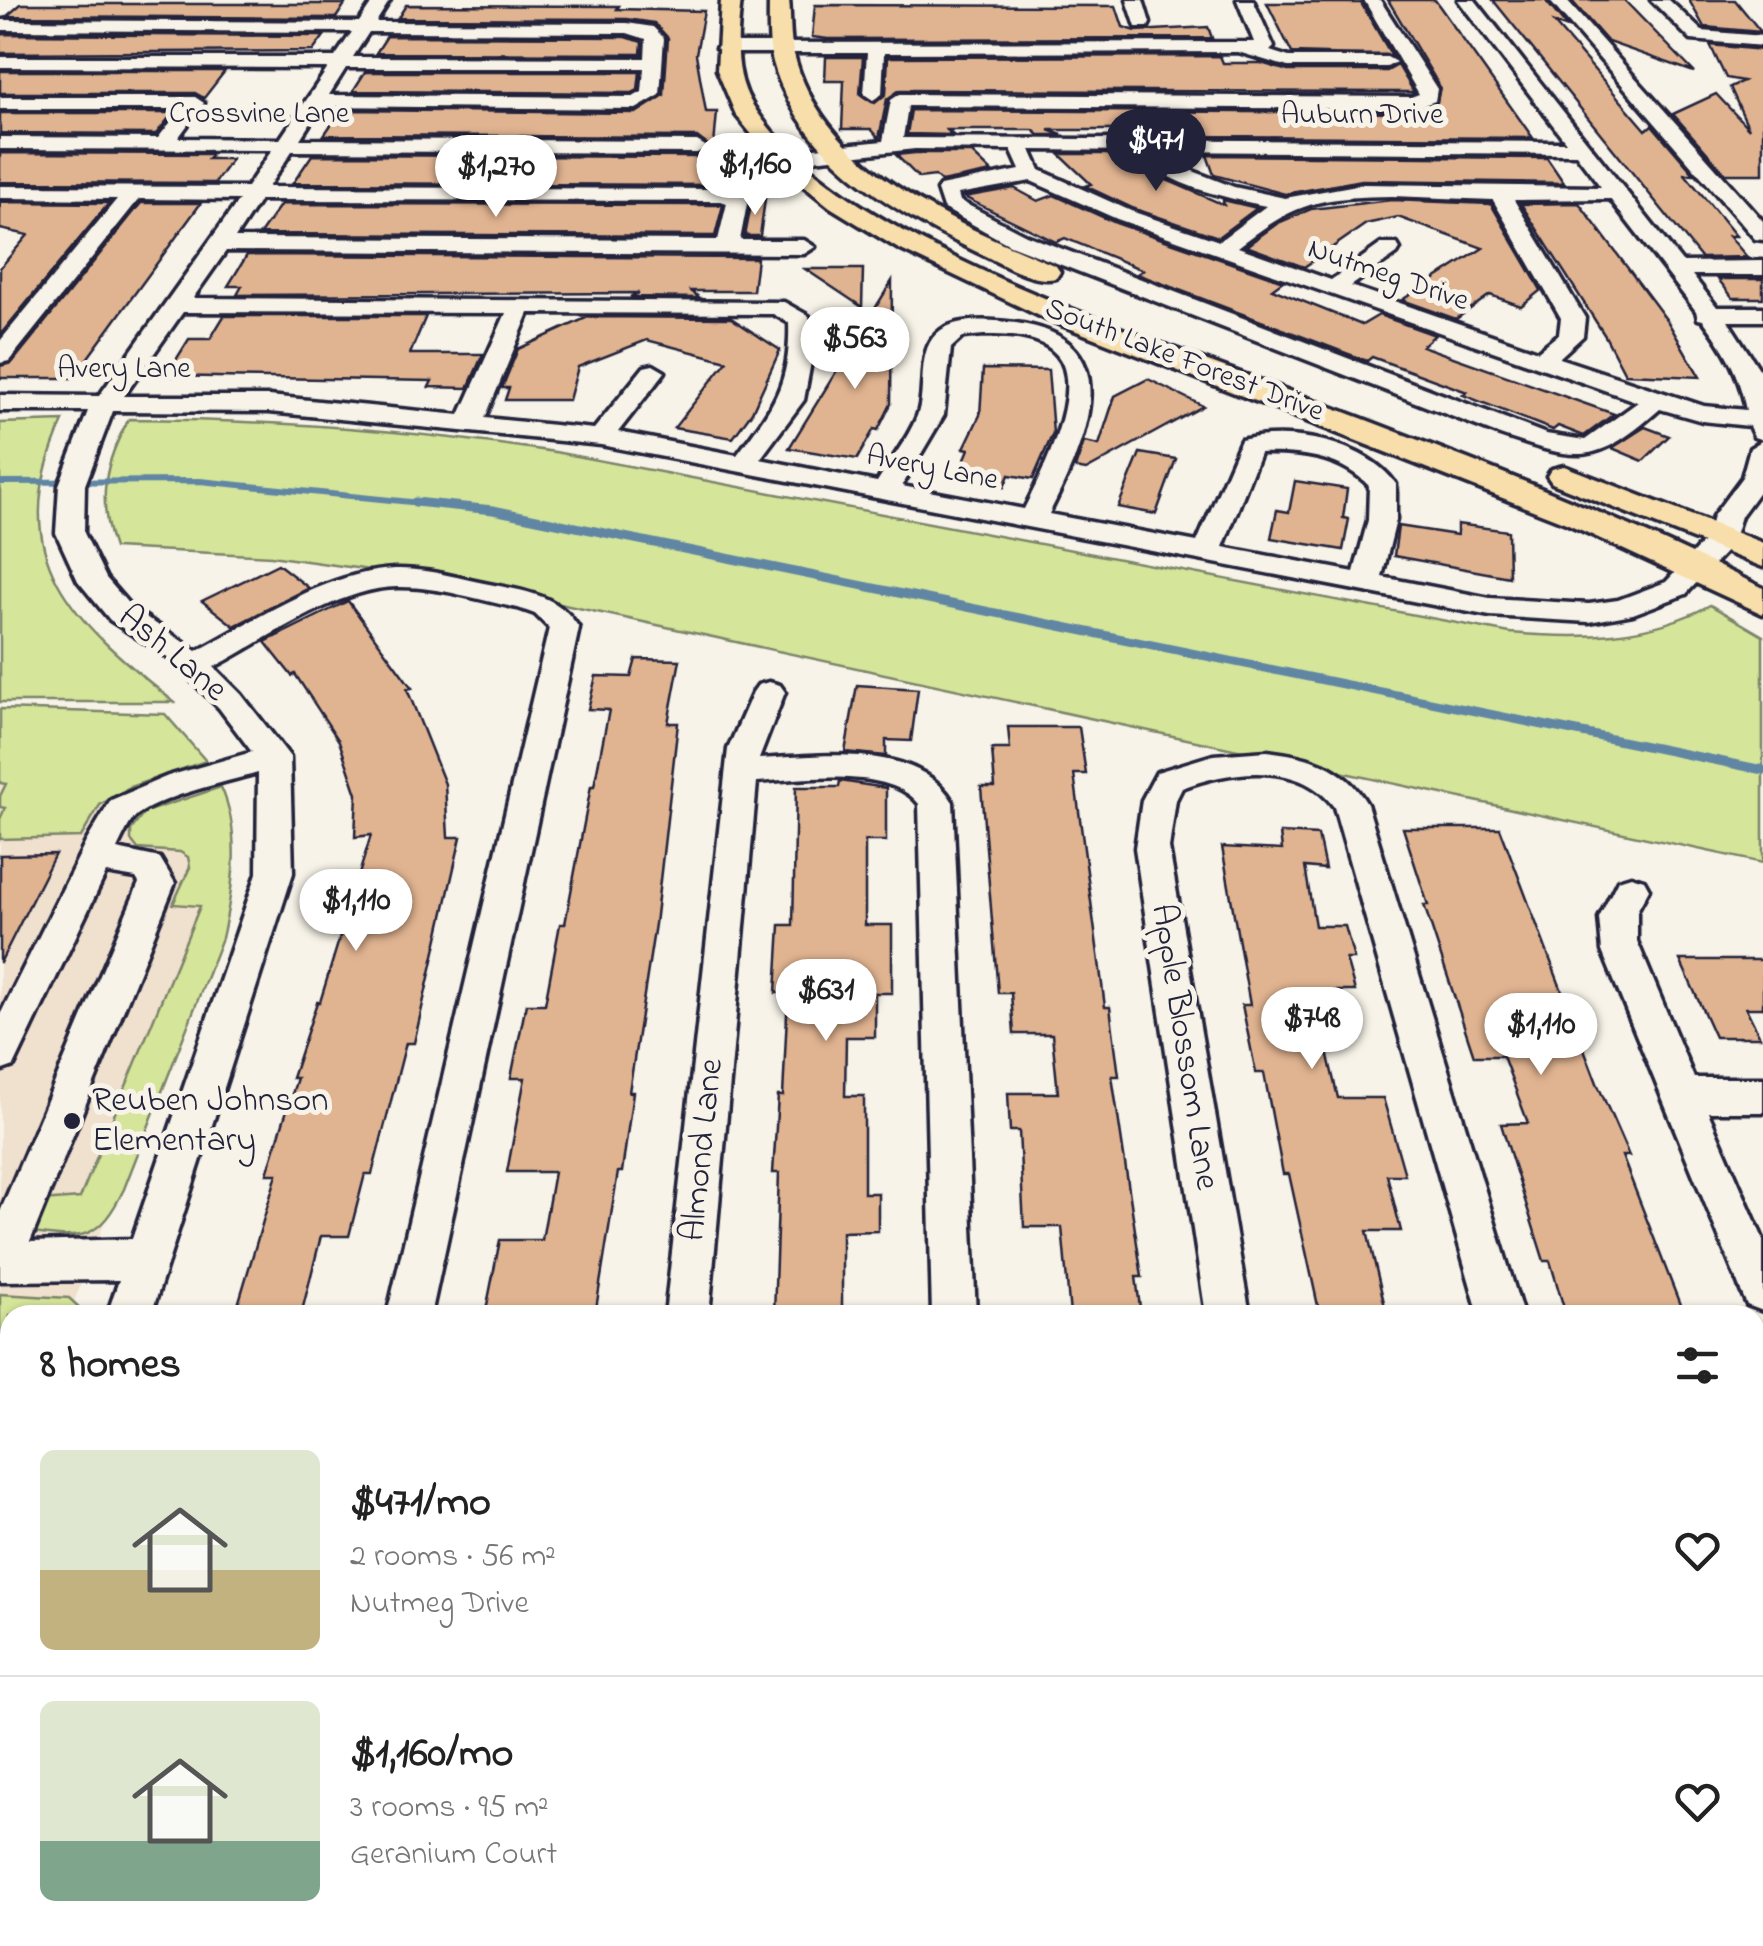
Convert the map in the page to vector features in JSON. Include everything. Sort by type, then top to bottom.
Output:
[{"type":"main road","name":"South Lake Forest Drive","points":[[731,0],[724,48],[744,110],[785,156],[880,226],[1056,312],[1530,496],[1763,603]]},
{"type":"main road","name":"South Lake Forest Drive","points":[[779,0],[778,46],[784,74],[797,100],[834,150],[908,202],[1030,265],[1763,556]]},
{"type":"street","name":"Ash Lane","points":[[274,756],[230,701],[180,651],[120,614],[93,581],[70,533],[72,485],[100,412],[220,244],[382,0]]},
{"type":"street","points":[[1135,0],[1149,46]]},
{"type":"street","points":[[1232,66],[1265,46],[1246,0]]},
{"type":"street","points":[[892,145],[900,100],[1413,103],[1428,97],[1428,89],[1372,0]]},
{"type":"street","points":[[1466,0],[1706,314],[1754,366],[1752,377],[1763,432]]},
{"type":"street","points":[[1557,0],[1763,234]]},
{"type":"street","points":[[1659,0],[1696,36],[1763,41]]},
{"type":"street","points":[[1122,22],[1142,22]]},
{"type":"street","points":[[0,26],[646,30],[654,38],[651,96],[636,103],[316,100]]},
{"type":"street","points":[[724,48],[876,46],[987,69],[1109,68],[1149,46],[1232,66],[1387,62]]},
{"type":"street","points":[[873,94],[876,46]]},
{"type":"street","points":[[0,62],[655,64]]},
{"type":"street","points":[[0,102],[194,103],[164,144]]},
{"type":"street","name":"Crossvine Lane","points":[[0,143],[697,147]]},
{"type":"street","points":[[1020,144],[1024,161],[1034,174],[946,190],[950,204],[1018,240],[1509,430],[1576,452],[1606,443],[1656,400]]},
{"type":"street","name":"Auburn Drive","points":[[785,156],[892,145],[1579,148]]},
{"type":"street","points":[[1144,145],[1155,163],[1228,192],[1285,204]]},
{"type":"street","name":"Nutmeg Drive","points":[[1034,174],[1124,215],[1656,400],[1702,413],[1762,420]]},
{"type":"street","points":[[0,192],[721,196],[738,200],[728,246]]},
{"type":"street","points":[[0,356],[132,192]]},
{"type":"street","points":[[1222,250],[1285,204],[1322,196],[1383,192],[1614,193]]},
{"type":"street","points":[[1504,194],[1503,204],[1573,318],[1571,336],[1541,361]]},
{"type":"street","points":[[220,244],[804,246]]},
{"type":"street","points":[[1332,288],[1389,249]]},
{"type":"street","points":[[1672,270],[1763,268]]},
{"type":"street","points":[[175,305],[764,306],[796,316],[802,346],[796,388],[743,465]]},
{"type":"street","points":[[470,422],[521,305]]},
{"type":"street","points":[[1706,314],[1763,314]]},
{"type":"street","points":[[884,493],[931,415],[939,348],[956,331],[1018,329],[1066,348],[1072,358],[1078,403],[1070,445],[1032,520]]},
{"type":"street","points":[[601,437],[653,372]]},
{"type":"street","name":"Avery Lane","points":[[0,403],[100,412],[338,408],[601,437],[1490,607],[1589,613],[1623,608],[1676,588],[1697,570],[1722,539],[1726,516],[1754,495],[1763,448]]},
{"type":"street","points":[[1206,554],[1250,446],[1308,445],[1380,478],[1385,491],[1384,506],[1366,583]]},
{"type":"street","points":[[194,665],[354,586],[386,578],[522,600],[551,610],[564,628],[411,1305]]},
{"type":"street","name":"Almond Lane","points":[[688,1305],[744,749],[768,692]]},
{"type":"street","points":[[0,1056],[95,858],[124,808],[180,784],[274,756],[275,873],[132,1305]]},
{"type":"street","name":"Apple Blossom Lane","points":[[1226,1305],[1152,848],[1159,800],[1169,780],[1224,762],[1271,762],[1324,778],[1346,797],[1498,1305]]},
{"type":"street","points":[[742,771],[896,772],[925,784],[936,802],[954,1305]]},
{"type":"street","points":[[95,858],[148,867],[157,884],[0,1261],[68,1263],[148,1258]]},
{"type":"street","points":[[1631,889],[1617,906],[1614,926],[1620,951],[1763,1291]]},
{"type":"street","points":[[1681,1095],[1763,1095]]},
{"type":"shaded area","name":"Reuben Johnson Elementary","points":[[0,709],[165,714],[221,820],[218,926],[73,1305],[0,1305]]},
{"type":"green space","points":[[129,419],[342,428],[555,452],[1510,633],[1613,634],[1662,625],[1710,605],[1763,636],[1763,863],[462,583],[271,556],[114,548],[106,514],[106,482],[114,451]]},
{"type":"green space","points":[[63,421],[46,469],[40,512],[44,549],[58,583],[79,614],[106,644],[174,702],[0,702],[0,423]]},
{"type":"green space","points":[[0,709],[165,714],[206,761],[130,787],[100,805],[81,837],[0,839],[0,819],[5,808],[0,807],[0,796],[6,784],[0,783]]},
{"type":"green space","points":[[221,787],[232,823],[233,842],[232,881],[222,938],[124,1189],[106,1218],[87,1233],[63,1236],[28,1232],[41,1201],[80,1198],[200,906],[173,904],[190,867],[188,857],[180,852],[138,849],[131,840],[131,830],[145,812]]},
{"type":"green space","points":[[0,1294],[69,1298],[77,1305],[0,1305]]},
{"type":"building","points":[[1388,0],[1435,0],[1533,138],[1200,136],[1198,130],[1049,130],[1062,135],[1039,135],[1033,130],[947,130],[953,135],[907,134],[911,110],[1414,113],[1436,105],[1440,87]]},
{"type":"building","points":[[1493,0],[1545,0],[1568,28],[1554,23],[1646,130],[1652,125],[1694,174],[1685,174],[1736,236],[1729,236],[1747,257],[1701,258]]},
{"type":"building","points":[[1571,0],[1624,0],[1694,72],[1608,42]]},
{"type":"building","points":[[1689,0],[1735,0],[1761,32],[1704,27]]},
{"type":"building","points":[[1267,3],[1361,3],[1392,56],[1292,53]]},
{"type":"building","points":[[21,4],[345,4],[336,18],[7,16]]},
{"type":"building","points":[[406,5],[619,6],[617,9],[704,11],[696,54],[706,112],[717,112],[712,168],[747,168],[746,191],[721,185],[293,183],[312,155],[697,157],[711,148],[697,137],[324,135],[341,110],[636,113],[664,95],[668,38],[654,23],[627,19],[398,18]]},
{"type":"building","points":[[815,5],[1116,6],[1123,27],[1136,31],[1208,27],[1212,38],[828,39],[812,37]]},
{"type":"building","points":[[0,34],[324,36],[313,51],[0,53]]},
{"type":"building","points":[[387,36],[626,37],[642,42],[641,54],[376,53]]},
{"type":"building","points":[[1710,45],[1763,50],[1763,174],[1726,174],[1673,114],[1716,94],[1749,129],[1730,87],[1743,81],[1726,78]]},
{"type":"building","points":[[1220,56],[1223,63],[1261,63],[1288,71],[1387,71],[1398,65],[1414,92],[900,90],[887,99],[879,138],[871,129],[842,129],[844,81],[825,81],[826,57],[863,57],[860,94],[875,103],[886,94],[888,57]]},
{"type":"building","points":[[0,71],[225,71],[204,98],[195,93],[0,93]]},
{"type":"building","points":[[365,72],[640,72],[638,90],[632,93],[353,91]]},
{"type":"building","points":[[0,113],[173,113],[156,134],[0,133]]},
{"type":"building","points":[[0,153],[212,154],[208,159],[232,159],[215,183],[0,182]]},
{"type":"building","points":[[972,153],[992,172],[941,182],[935,176],[919,178],[896,155]]},
{"type":"building","points":[[1059,154],[1107,154],[1224,205],[1223,200],[1257,208],[1218,237],[1132,208],[1085,186],[1091,184]]},
{"type":"building","points":[[1207,155],[1547,158],[1564,183],[1362,180],[1285,194],[1214,175]]},
{"type":"building","points":[[1014,188],[1038,201],[1054,195],[1116,223],[1283,281],[1272,289],[1362,325],[1379,315],[1435,335],[1422,346],[1614,414],[1584,436],[1558,426],[1553,430],[1463,395],[1467,392],[1372,357],[1367,361],[1137,274],[1143,270],[1065,238],[1056,242],[964,197]]},
{"type":"building","points":[[765,199],[760,236],[745,236],[752,200]]},
{"type":"building","points":[[1392,200],[1491,204],[1541,290],[1521,306],[1490,295],[1456,319],[1402,300],[1483,248],[1398,217],[1366,224],[1304,267],[1246,246],[1278,223],[1311,209]]},
{"type":"building","points":[[0,202],[109,203],[0,335],[0,268],[28,235],[0,229]]},
{"type":"building","points":[[141,203],[201,203],[73,378],[0,378],[0,366],[12,363]]},
{"type":"building","points":[[1579,203],[1668,322],[1700,377],[1625,374],[1521,204]]},
{"type":"building","points":[[281,204],[723,205],[715,236],[260,234]]},
{"type":"building","points":[[247,255],[757,258],[753,291],[691,291],[700,298],[630,297],[639,293],[237,295],[242,286],[228,286]]},
{"type":"building","points":[[805,269],[863,269],[862,307]]},
{"type":"building","points":[[1718,279],[1763,279],[1763,298],[1733,298]]},
{"type":"building","points":[[892,281],[891,404],[878,430],[874,429],[857,459],[789,448]]},
{"type":"building","points":[[224,316],[426,316],[410,354],[483,354],[468,388],[429,387],[432,381],[166,376],[189,339],[210,339]]},
{"type":"building","points":[[588,317],[731,318],[780,350],[752,412],[733,438],[674,428],[727,361],[647,340],[578,367],[569,400],[505,400],[509,388],[502,388],[518,349]]},
{"type":"building","points":[[983,369],[1048,370],[1053,433],[1033,479],[1009,475],[1004,487],[956,480],[969,449],[964,448],[980,415]]},
{"type":"building","points":[[1148,379],[1203,406],[1086,470],[1075,468],[1084,442],[1099,445],[1115,396]]},
{"type":"building","points":[[1645,427],[1669,436],[1643,461],[1612,448]]},
{"type":"building","points":[[1140,453],[1176,459],[1156,514],[1118,507]]},
{"type":"building","points":[[1295,481],[1347,489],[1343,518],[1349,519],[1343,550],[1271,538],[1277,510],[1289,512]]},
{"type":"building","points":[[1457,524],[1508,531],[1509,577],[1394,556],[1398,526],[1457,535]]},
{"type":"building","points":[[278,564],[309,588],[234,626],[202,601]]},
{"type":"building","points":[[348,601],[412,688],[407,689],[445,784],[448,837],[461,837],[414,1043],[406,1043],[372,1174],[365,1174],[349,1236],[321,1236],[304,1305],[238,1305],[277,1174],[267,1174],[297,1078],[292,1078],[320,1002],[371,835],[355,837],[357,794],[339,741],[295,674],[292,676],[265,642]]},
{"type":"building","points":[[636,659],[680,660],[668,723],[678,723],[655,924],[629,1092],[633,1092],[622,1172],[618,1172],[597,1305],[487,1305],[500,1240],[542,1240],[554,1172],[507,1172],[525,1078],[511,1078],[526,1004],[545,1004],[560,924],[565,924],[609,710],[588,709],[596,676],[631,677]]},
{"type":"building","points":[[857,685],[918,689],[911,741],[886,740],[886,756],[845,752]]},
{"type":"building","points":[[1008,727],[1079,727],[1086,774],[1074,774],[1105,1007],[1110,1007],[1119,1076],[1112,1076],[1142,1277],[1136,1277],[1140,1305],[1069,1305],[1062,1227],[1024,1227],[1019,1131],[1010,1131],[1008,1093],[1058,1093],[1052,1034],[1014,1034],[1011,993],[998,993],[981,787],[995,787],[992,749],[1010,749]]},
{"type":"building","points":[[840,781],[886,788],[886,841],[865,841],[865,925],[892,925],[892,993],[875,993],[875,1037],[846,1037],[845,1096],[864,1096],[864,1193],[878,1193],[878,1231],[842,1232],[842,1305],[774,1305],[779,1173],[773,1173],[778,1096],[783,1096],[788,993],[776,993],[780,925],[793,925],[796,787],[839,787]]},
{"type":"building","points":[[1403,828],[1500,828],[1597,1083],[1629,1156],[1622,1156],[1680,1305],[1563,1305],[1550,1261],[1544,1261],[1501,1124],[1528,1123],[1503,1056],[1474,1056],[1424,905],[1428,905]]},
{"type":"building","points":[[1280,833],[1318,835],[1325,869],[1305,867],[1315,926],[1345,926],[1354,959],[1346,959],[1355,991],[1334,991],[1345,1035],[1323,1035],[1338,1098],[1383,1098],[1405,1175],[1387,1175],[1401,1231],[1367,1231],[1385,1305],[1318,1305],[1289,1174],[1283,1174],[1264,1073],[1256,1073],[1242,1005],[1250,1005],[1222,847],[1282,850]]},
{"type":"building","points":[[55,854],[0,963],[0,855]]},
{"type":"building","points":[[1680,960],[1763,960],[1763,1008],[1746,1008],[1760,1037],[1715,1037]]},
{"type":"waterway","points":[[0,482],[200,481],[441,505]]},
{"type":"waterway","points":[[415,502],[493,510],[1763,770]]},
{"type":"place","name":"Reuben Johnson Elementary","points":[[72,1121]]}]
